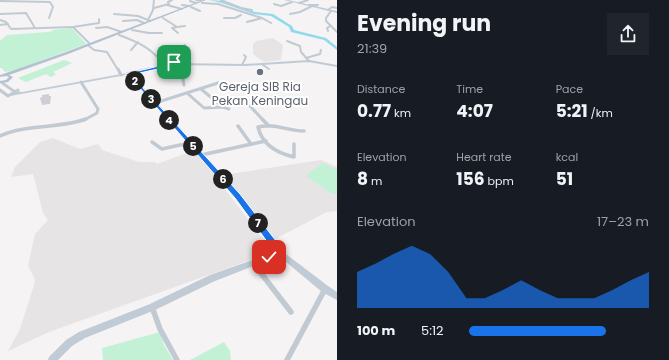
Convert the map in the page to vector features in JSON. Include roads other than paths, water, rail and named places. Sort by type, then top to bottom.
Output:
[{"type":"main road","points":[[0,76],[132,30],[201,1]]},
{"type":"main road","points":[[120,34],[182,7],[190,6]]},
{"type":"main road","points":[[1,82],[90,45]]},
{"type":"main road","points":[[5,75],[10,78]]},
{"type":"street","points":[[38,2],[42,0]]},
{"type":"street","points":[[114,14],[137,16],[149,21],[156,4],[154,0]]},
{"type":"street","points":[[166,5],[172,0]]},
{"type":"street","points":[[221,0],[241,8],[252,10]]},
{"type":"street","points":[[285,0],[337,12]]},
{"type":"street","points":[[299,3],[308,0]]},
{"type":"street","points":[[0,1],[50,2],[53,7],[49,18]]},
{"type":"street","points":[[190,1],[222,4],[241,14],[234,20]]},
{"type":"street","points":[[274,4],[281,6],[292,2]]},
{"type":"street","points":[[154,8],[166,5],[182,7]]},
{"type":"street","points":[[307,5],[318,5]]},
{"type":"street","points":[[190,6],[200,11]]},
{"type":"street","points":[[290,14],[300,12],[312,6]]},
{"type":"street","points":[[325,10],[332,7],[337,8]]},
{"type":"street","points":[[233,10],[253,14],[271,23]]},
{"type":"street","points":[[331,11],[326,20],[337,32]]},
{"type":"street","points":[[0,14],[27,12],[35,28]]},
{"type":"street","points":[[224,18],[236,17]]},
{"type":"street","points":[[163,18],[177,27]]},
{"type":"street","points":[[247,22],[262,18]]},
{"type":"street","points":[[0,20],[6,22],[12,29],[73,27],[99,23],[100,19]]},
{"type":"street","points":[[123,20],[136,20],[144,23]]},
{"type":"street","points":[[0,25],[8,24]]},
{"type":"street","points":[[178,33],[172,28],[185,26]]},
{"type":"street","points":[[328,31],[327,28],[330,26]]},
{"type":"street","points":[[73,27],[94,50],[107,52],[120,75]]},
{"type":"street","points":[[96,28],[105,27],[138,42],[152,51],[162,61],[167,72],[164,77]]},
{"type":"street","points":[[132,30],[149,33],[162,33]]},
{"type":"street","points":[[287,41],[300,46],[300,50],[309,61]]},
{"type":"street","points":[[133,50],[133,46],[138,42]]},
{"type":"street","points":[[174,64],[175,57],[185,45]]},
{"type":"street","points":[[306,58],[320,54],[321,50]]},
{"type":"street","points":[[242,65],[246,57],[244,55]]},
{"type":"street","points":[[1,91],[9,93],[22,93],[174,64],[263,65],[309,61],[336,65]]},
{"type":"street","points":[[180,64],[184,85]]},
{"type":"street","points":[[256,65],[258,69]]},
{"type":"street","points":[[263,65],[269,68]]},
{"type":"street","points":[[127,74],[133,78],[237,196],[280,253],[324,289],[337,296]]},
{"type":"street","points":[[10,78],[10,83],[16,91],[22,93]]},
{"type":"street","points":[[1,82],[9,93]]},
{"type":"street","points":[[0,136],[17,131],[77,121],[97,113],[98,109],[81,82]]},
{"type":"street","points":[[155,104],[218,83]]},
{"type":"street","points":[[201,89],[218,103]]},
{"type":"street","points":[[1,91],[9,93],[16,91],[31,91]]},
{"type":"street","points":[[187,93],[202,108],[208,109],[223,106],[229,109]]},
{"type":"street","points":[[238,102],[250,106],[268,125]]},
{"type":"street","points":[[294,144],[295,154],[293,157],[275,150],[266,141],[258,127],[278,125],[292,132],[304,131]]},
{"type":"street","points":[[238,126],[251,144]]},
{"type":"street","points":[[201,155],[266,141]]},
{"type":"street","points":[[152,142],[160,149],[164,150],[178,145],[191,144]]},
{"type":"street","points":[[52,360],[69,343],[82,335],[152,307],[213,278],[280,253]]},
{"type":"street","points":[[253,263],[291,312]]},
{"type":"street","points":[[287,360],[324,289]]},
{"type":"street","points":[[152,307],[160,329],[177,360]]},
{"type":"waterway","points":[[210,0],[223,2],[255,13],[272,15],[291,27],[292,31],[325,39],[337,49]]},
{"type":"place","name":"Gereja SIB Ria Pekan Keningau","points":[[260,72]]}]
